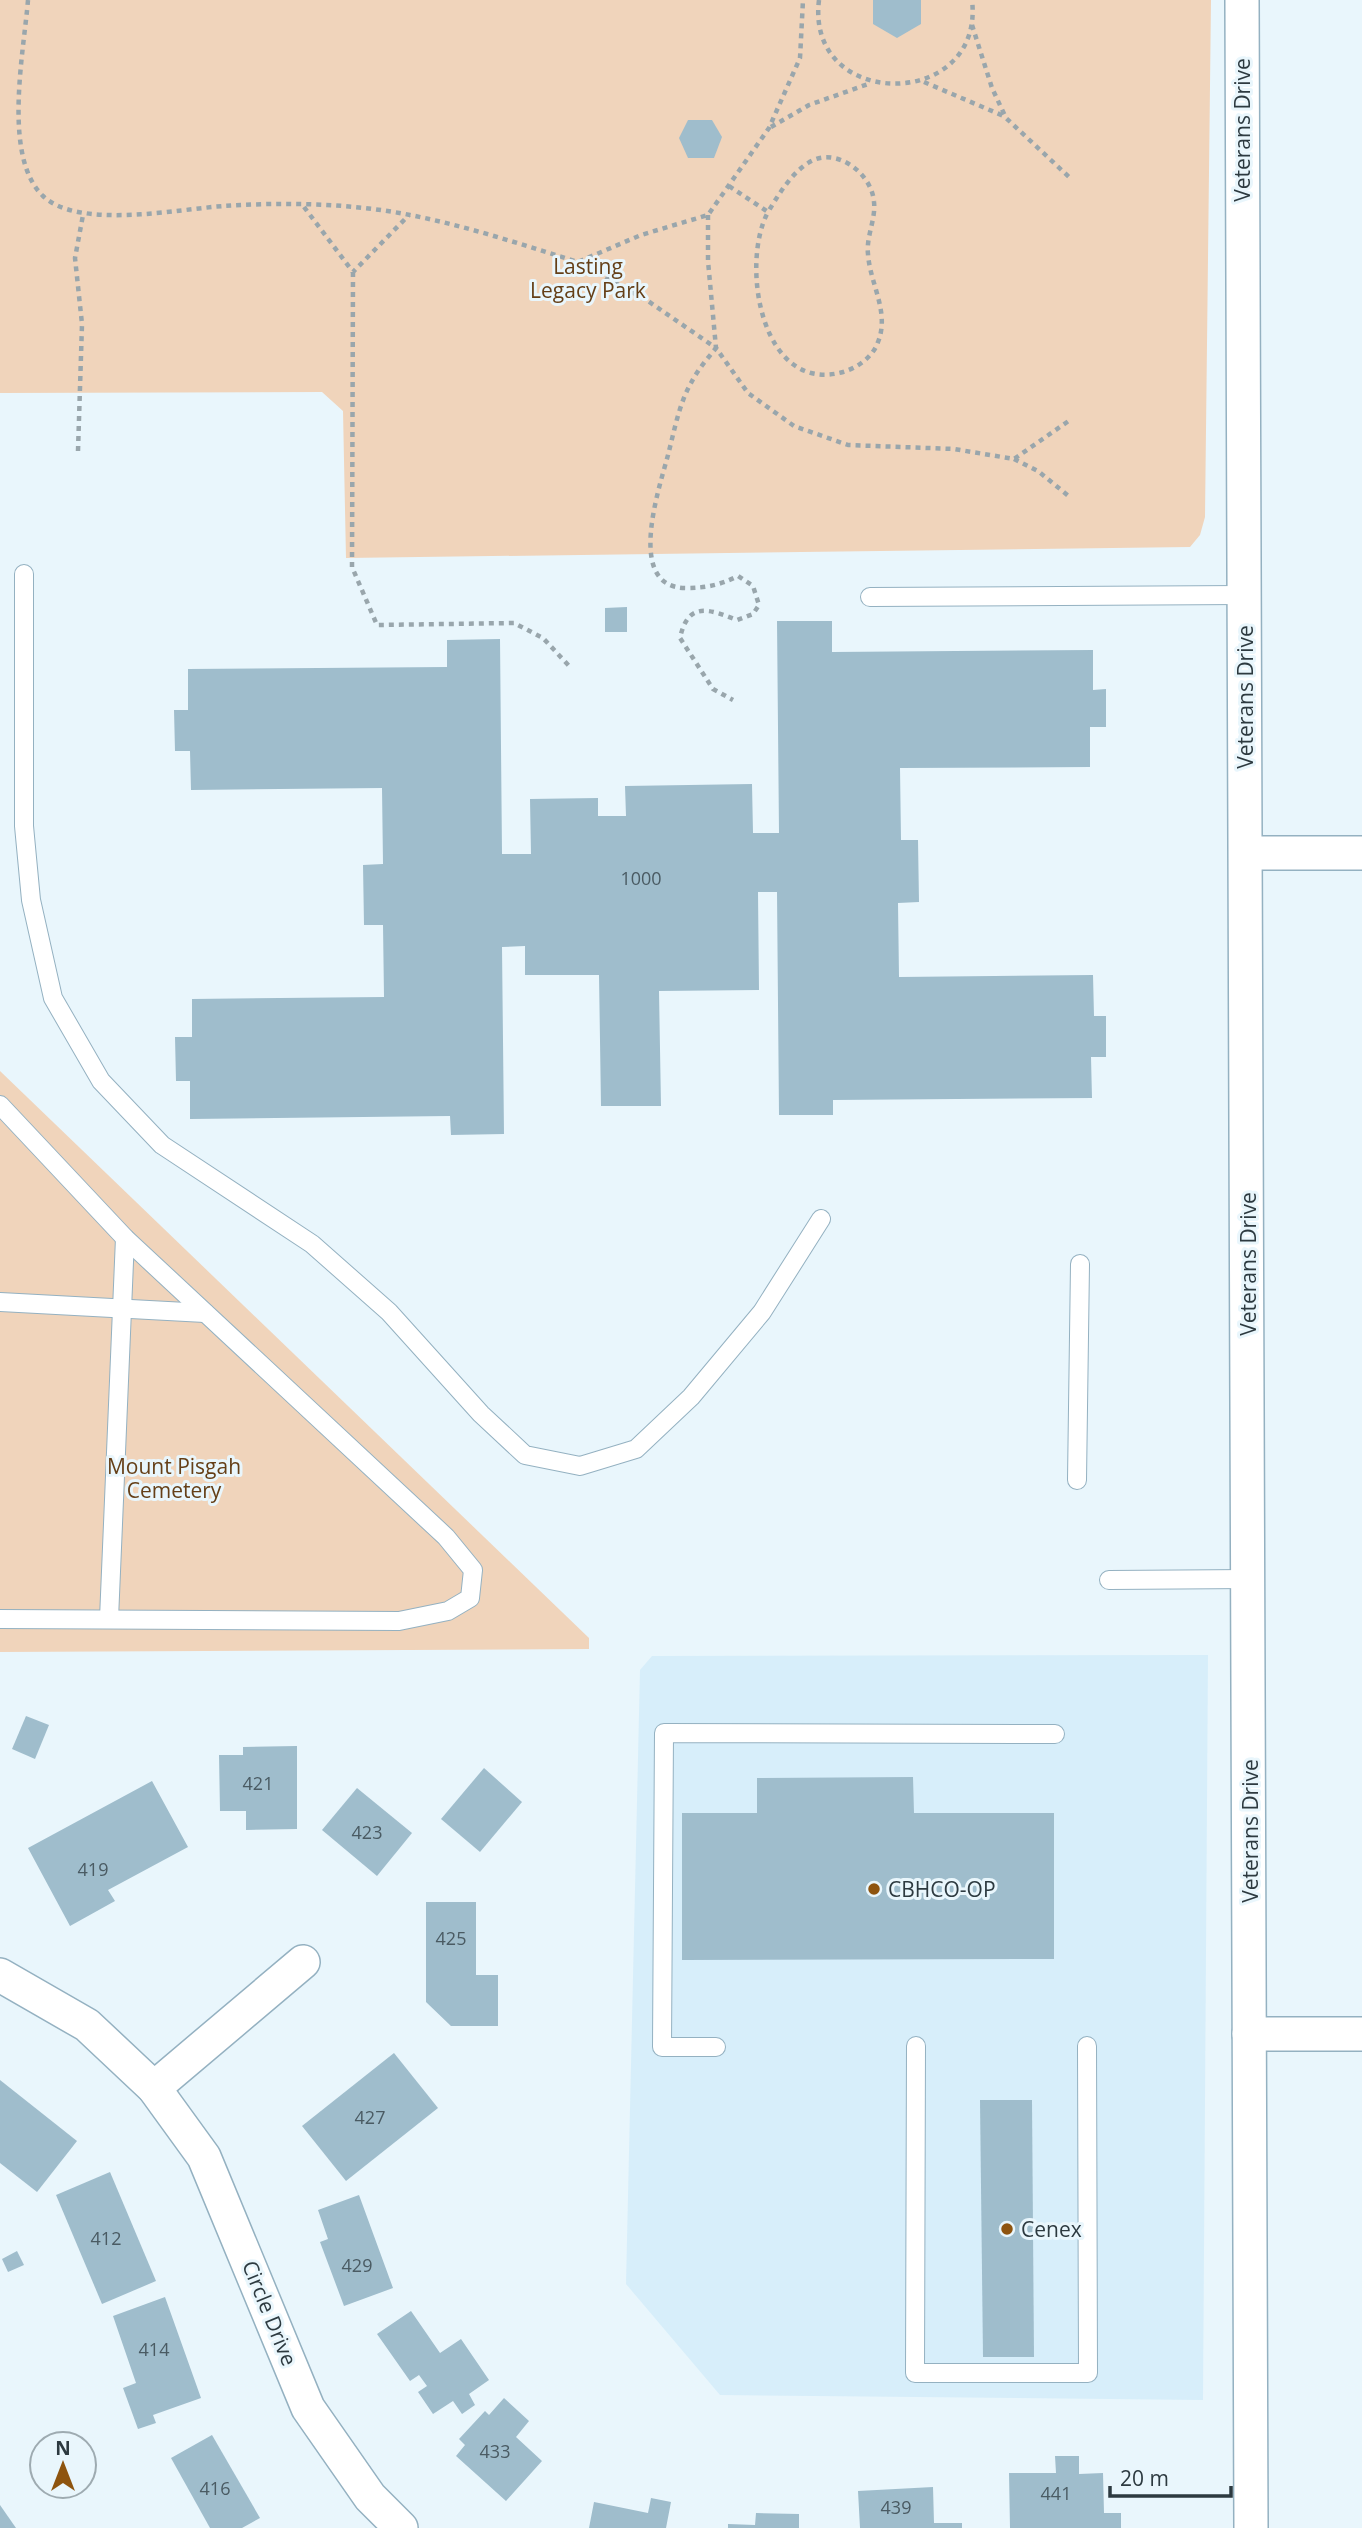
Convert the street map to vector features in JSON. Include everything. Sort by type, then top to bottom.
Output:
[{"type":"street","name":"Veterans Drive","points":[[1242,0],[1251,2528]]},
{"type":"street","points":[[1246,853],[1362,853]]},
{"type":"street","points":[[154,2088],[303,1962]]},
{"type":"street","name":"Circle Drive","points":[[0,1975],[87,2025],[154,2088],[204,2157],[308,2408],[370,2497],[401,2528]]},
{"type":"street","points":[[1250,2034],[1362,2034]]},
{"type":"lane","points":[[24,574],[24,826],[30,900],[53,998],[101,1081],[162,1145],[312,1244],[390,1311],[481,1414],[525,1455],[580,1466],[636,1449],[691,1397],[762,1312],[821,1219]]},
{"type":"lane","points":[[870,597],[1244,594]]},
{"type":"lane","points":[[0,1105],[125,1238],[446,1537],[473,1570],[470,1598],[448,1611],[399,1621],[0,1619]]},
{"type":"lane","points":[[109,1619],[125,1238]]},
{"type":"lane","points":[[1077,1480],[1080,1264]]},
{"type":"lane","points":[[0,1301],[205,1313]]},
{"type":"lane","points":[[1109,1580],[1249,1579]]},
{"type":"lane","points":[[716,2047],[662,2047],[664,1733],[1055,1734]]},
{"type":"lane","points":[[916,2046],[915,2373],[1088,2374],[1087,2046]]},
{"type":"path","points":[[28,0],[19,118],[23,163],[43,196],[83,215],[122,216],[227,206],[355,207],[409,215],[483,233],[578,262],[648,301],[716,348],[748,393],[794,426],[848,445],[954,449],[1014,459],[1038,471],[1071,498]]},
{"type":"path","points":[[733,700],[713,689],[680,638],[684,622],[697,611],[711,610],[737,620],[753,614],[759,605],[753,586],[738,576],[706,588],[663,582],[655,572],[649,551],[657,498],[686,395],[690,384],[716,348],[708,261],[708,215],[769,128],[800,58],[803,0]]},
{"type":"path","points":[[819,0],[822,34],[833,55],[850,72],[872,83],[898,86],[923,81],[945,68],[962,48],[972,24]]},
{"type":"path","points":[[972,0],[972,24],[992,88],[1006,118]]},
{"type":"path","points":[[923,81],[1006,118],[1069,177]]},
{"type":"path","points":[[769,128],[809,105],[872,83]]},
{"type":"path","points":[[834,157],[856,167],[871,188],[874,203],[867,251],[883,313],[878,342],[869,356],[853,369],[836,374],[816,374],[794,366],[774,343],[758,303],[755,264],[759,229],[768,212],[786,183],[810,161],[834,157]]},
{"type":"path","points":[[729,186],[768,212]]},
{"type":"path","points":[[304,206],[353,272],[352,567],[377,625],[514,623],[543,638],[571,668]]},
{"type":"path","points":[[78,451],[82,324],[75,258],[83,215]]},
{"type":"path","points":[[353,272],[409,215]]},
{"type":"path","points":[[578,262],[641,235],[708,215]]},
{"type":"path","points":[[1014,459],[1070,420]]},
{"type":"shaded area","points":[[1208,1655],[1203,2400],[720,2395],[626,2284],[640,1670],[652,1656]]},
{"type":"green space","name":"Lasting Legacy Park","points":[[0,0],[1211,0],[1205,517],[1200,535],[1190,547],[346,558],[343,411],[322,392],[0,393]]},
{"type":"green space","name":"Mount Pisgah Cemetery","points":[[0,1071],[589,1638],[589,1649],[0,1652]]},
{"type":"building","points":[[873,0],[921,0],[921,24],[897,38],[873,24]]},
{"type":"building","points":[[688,120],[712,120],[722,137],[714,158],[688,158],[679,138]]},
{"type":"building","points":[[627,607],[627,632],[605,632],[605,608]]},
{"type":"building","points":[[777,621],[832,621],[832,652],[1093,650],[1093,690],[1106,689],[1106,727],[1090,727],[1090,767],[900,768],[901,840],[918,840],[919,902],[898,903],[899,977],[1093,975],[1094,1016],[1106,1016],[1106,1057],[1091,1057],[1092,1098],[833,1100],[833,1115],[779,1115],[777,892],[758,892],[759,990],[659,991],[661,1106],[601,1106],[599,975],[525,975],[525,946],[502,947],[504,1134],[451,1135],[450,1116],[190,1119],[190,1081],[176,1081],[175,1037],[192,1037],[192,999],[384,997],[383,925],[364,925],[363,865],[383,864],[382,788],[191,790],[190,751],[175,751],[174,710],[188,710],[188,669],[447,667],[447,640],[500,639],[502,854],[531,854],[530,799],[598,798],[598,816],[626,816],[625,786],[752,784],[753,833],[779,833]]},
{"type":"building","points":[[26,1716],[49,1725],[35,1759],[12,1749]]},
{"type":"building","points":[[297,1746],[297,1829],[246,1830],[246,1811],[220,1811],[219,1755],[243,1755],[243,1747]]},
{"type":"building","points":[[484,1768],[522,1802],[480,1852],[441,1819]]},
{"type":"building","points":[[913,1777],[914,1813],[1054,1813],[1054,1959],[682,1960],[682,1813],[757,1813],[757,1778]]},
{"type":"building","points":[[152,1781],[188,1847],[108,1890],[115,1901],[70,1926],[28,1848]]},
{"type":"building","points":[[357,1788],[412,1833],[377,1876],[322,1830]]},
{"type":"building","points":[[426,1902],[476,1902],[476,1975],[498,1975],[498,2026],[451,2026],[426,2002]]},
{"type":"building","points":[[394,2053],[438,2108],[346,2181],[302,2126]]},
{"type":"building","points":[[0,2080],[77,2141],[37,2192],[0,2163]]},
{"type":"building","name":"Cenex","points":[[980,2100],[1032,2100],[1034,2357],[983,2357]]},
{"type":"building","points":[[110,2172],[156,2281],[102,2304],[56,2195]]},
{"type":"building","points":[[359,2195],[393,2288],[344,2306],[320,2242],[328,2239],[318,2210]]},
{"type":"building","points":[[17,2251],[24,2265],[8,2272],[2,2259]]},
{"type":"building","points":[[165,2297],[201,2398],[153,2415],[156,2423],[138,2429],[123,2388],[136,2383],[113,2316]]},
{"type":"building","points":[[411,2311],[440,2353],[461,2339],[489,2380],[469,2394],[475,2405],[462,2414],[453,2401],[433,2414],[418,2392],[427,2386],[419,2375],[410,2381],[377,2334]]},
{"type":"building","points":[[504,2398],[529,2421],[516,2437],[542,2461],[506,2501],[456,2456],[465,2445],[459,2439],[485,2411],[489,2415]]},
{"type":"building","points":[[212,2435],[260,2518],[242,2528],[210,2528],[171,2458]]},
{"type":"building","points":[[1055,2456],[1079,2456],[1079,2474],[1103,2473],[1104,2513],[1121,2513],[1121,2528],[1010,2528],[1009,2473],[1056,2473]]},
{"type":"building","points":[[933,2487],[934,2523],[962,2523],[962,2528],[860,2528],[858,2491]]},
{"type":"building","points":[[651,2498],[671,2502],[666,2528],[589,2528],[594,2502],[648,2513]]},
{"type":"building","points":[[0,2505],[16,2528],[0,2528]]},
{"type":"building","points":[[756,2513],[799,2514],[799,2528],[728,2528],[728,2524],[755,2525]]},
{"type":"place","name":"CBHCO-OP","points":[[874,1889]]},
{"type":"place","name":"Cenex","points":[[1007,2229]]}]
